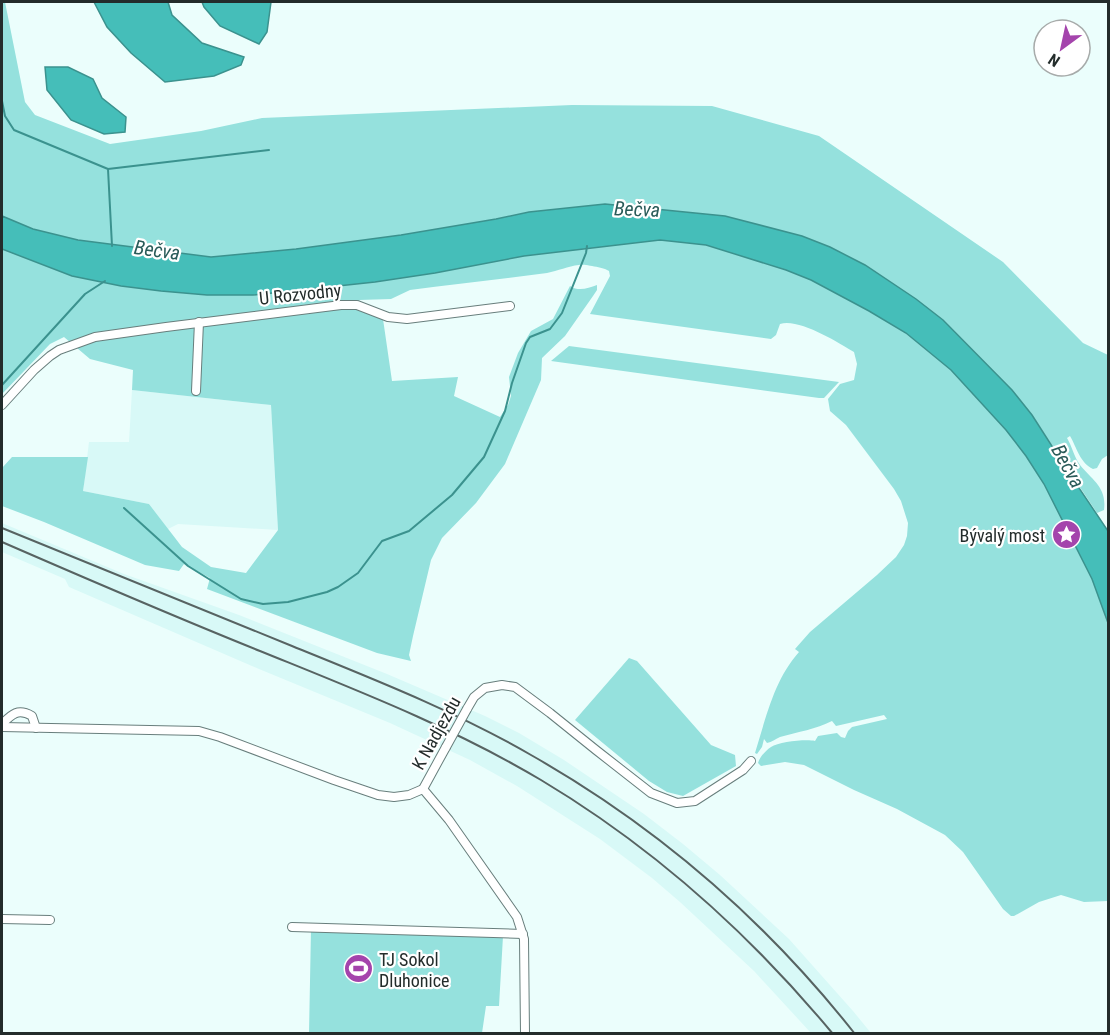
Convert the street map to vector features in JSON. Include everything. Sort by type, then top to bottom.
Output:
[{"type":"street","name":"U Rozvodny","points":[[2,405],[34,370],[59,350],[95,337],[348,304],[362,306],[388,317],[407,319],[510,306]]},
{"type":"street","points":[[196,391],[200,322]]},
{"type":"street","name":"K Nadjezdu","points":[[2,725],[36,728],[199,731],[220,736],[378,795],[402,797],[423,789],[474,697],[485,688],[502,684],[514,687],[550,713],[651,793],[677,803],[695,801],[743,770],[751,760]]},
{"type":"street","points":[[2,725],[19,711],[32,716],[36,728]]},
{"type":"street","points":[[423,789],[449,819],[517,917],[524,939],[525,1034]]},
{"type":"street","points":[[2,919],[50,920]]},
{"type":"street","points":[[292,927],[523,934]]},
{"type":"shaded area","points":[[2,2],[5,2],[25,102],[35,115],[110,144],[201,131],[262,118],[572,105],[712,106],[819,136],[1003,262],[1083,343],[1108,355],[1108,455],[1102,459],[1097,468],[1093,469],[1082,459],[1070,436],[1067,438],[1078,462],[1098,484],[1103,495],[1104,510],[1097,513],[1032,415],[1012,390],[943,320],[865,265],[802,236],[725,216],[605,204],[529,212],[401,235],[296,249],[211,257],[78,240],[33,229],[2,216]]},
{"type":"shaded area","points":[[660,240],[706,245],[786,270],[811,280],[869,311],[906,333],[951,370],[1006,430],[1026,456],[1044,484],[1081,556],[1108,623],[1108,901],[1084,902],[1061,895],[1039,902],[1011,916],[1003,909],[963,852],[945,835],[897,809],[804,765],[785,762],[761,766],[758,763],[765,752],[775,745],[792,741],[815,741],[818,736],[837,733],[845,738],[852,727],[887,719],[884,715],[836,726],[832,721],[780,737],[769,743],[764,739],[762,747],[757,754],[755,753],[777,687],[799,652],[795,649],[810,632],[896,557],[907,536],[908,523],[901,501],[894,489],[846,425],[830,411],[828,399],[840,384],[854,380],[857,364],[854,352],[828,337],[797,324],[780,324],[776,335],[771,339],[590,314],[610,276],[607,270],[582,265],[547,273],[410,290],[391,299],[359,300],[364,311],[383,319],[392,381],[458,377],[454,396],[500,417],[511,396],[509,377],[518,353],[531,331],[553,319],[570,286],[580,289],[597,285],[597,290],[565,336],[542,358],[541,380],[505,464],[476,503],[442,538],[431,560],[409,655],[411,661],[377,653],[207,589],[210,578],[184,564],[179,571],[145,565],[2,506],[2,468],[12,457],[88,457],[83,491],[149,504],[182,547],[211,567],[246,573],[278,530],[271,405],[132,390],[133,370],[90,359],[64,337],[50,344],[2,394],[2,249],[72,276],[121,286],[161,291],[290,291],[375,282],[524,256]]},
{"type":"shaded area","points":[[569,346],[839,382],[824,398],[819,398],[551,361]]},
{"type":"shaded area","points":[[132,390],[271,405],[278,530],[178,524],[168,529],[149,504],[83,491],[89,442],[129,442]]},
{"type":"shaded area","points":[[2,523],[124,574],[239,615],[387,674],[519,733],[564,760],[644,814],[720,875],[789,939],[871,1033],[811,1033],[754,971],[652,878],[600,839],[517,786],[470,760],[390,723],[69,587],[65,579],[2,552]]},
{"type":"shaded area","points":[[629,658],[637,661],[711,745],[735,755],[736,766],[683,796],[667,792],[649,781],[575,720]]},
{"type":"shaded area","points":[[311,929],[503,936],[499,1006],[486,1006],[482,1033],[309,1034]]},
{"type":"water","points":[[94,2],[168,2],[172,15],[202,43],[244,57],[241,65],[214,76],[165,82],[131,53],[107,27]]},
{"type":"water","points":[[202,2],[271,2],[267,32],[259,44],[220,26]]},
{"type":"water","points":[[45,67],[68,67],[93,79],[102,98],[126,117],[125,132],[104,134],[71,120],[47,90]]},
{"type":"water","name":"Bečva","points":[[605,204],[725,216],[802,236],[865,265],[943,320],[1012,390],[1032,415],[1108,531],[1108,623],[1092,579],[1044,484],[1006,430],[951,370],[906,333],[811,280],[786,270],[706,245],[660,240],[524,256],[375,282],[253,295],[207,295],[121,286],[72,276],[2,249],[2,216],[33,229],[78,240],[211,257],[296,249],[401,235],[529,212]]},
{"type":"waterway","points":[[2,101],[5,116],[14,130],[108,169],[112,246]]},
{"type":"waterway","points":[[108,169],[269,150]]},
{"type":"waterway","points":[[124,508],[188,566],[241,599],[263,604],[288,602],[338,587],[358,573],[382,541],[409,531],[452,495],[484,457],[505,411],[526,343],[530,337],[550,329],[562,313],[587,246]]},
{"type":"waterway","points":[[2,385],[85,294],[105,281]]},
{"type":"railway","points":[[2,528],[383,683],[473,724],[531,755],[622,813],[706,879],[784,953],[821,992],[855,1034]]},
{"type":"railway","points":[[2,542],[403,710],[473,743],[541,780],[622,834],[698,895],[768,962],[833,1034]]},
{"type":"place","name":"Bývalý most","points":[[1066,535]]},
{"type":"place","name":"TJ Sokol Dluhonice","points":[[358,969]]}]
